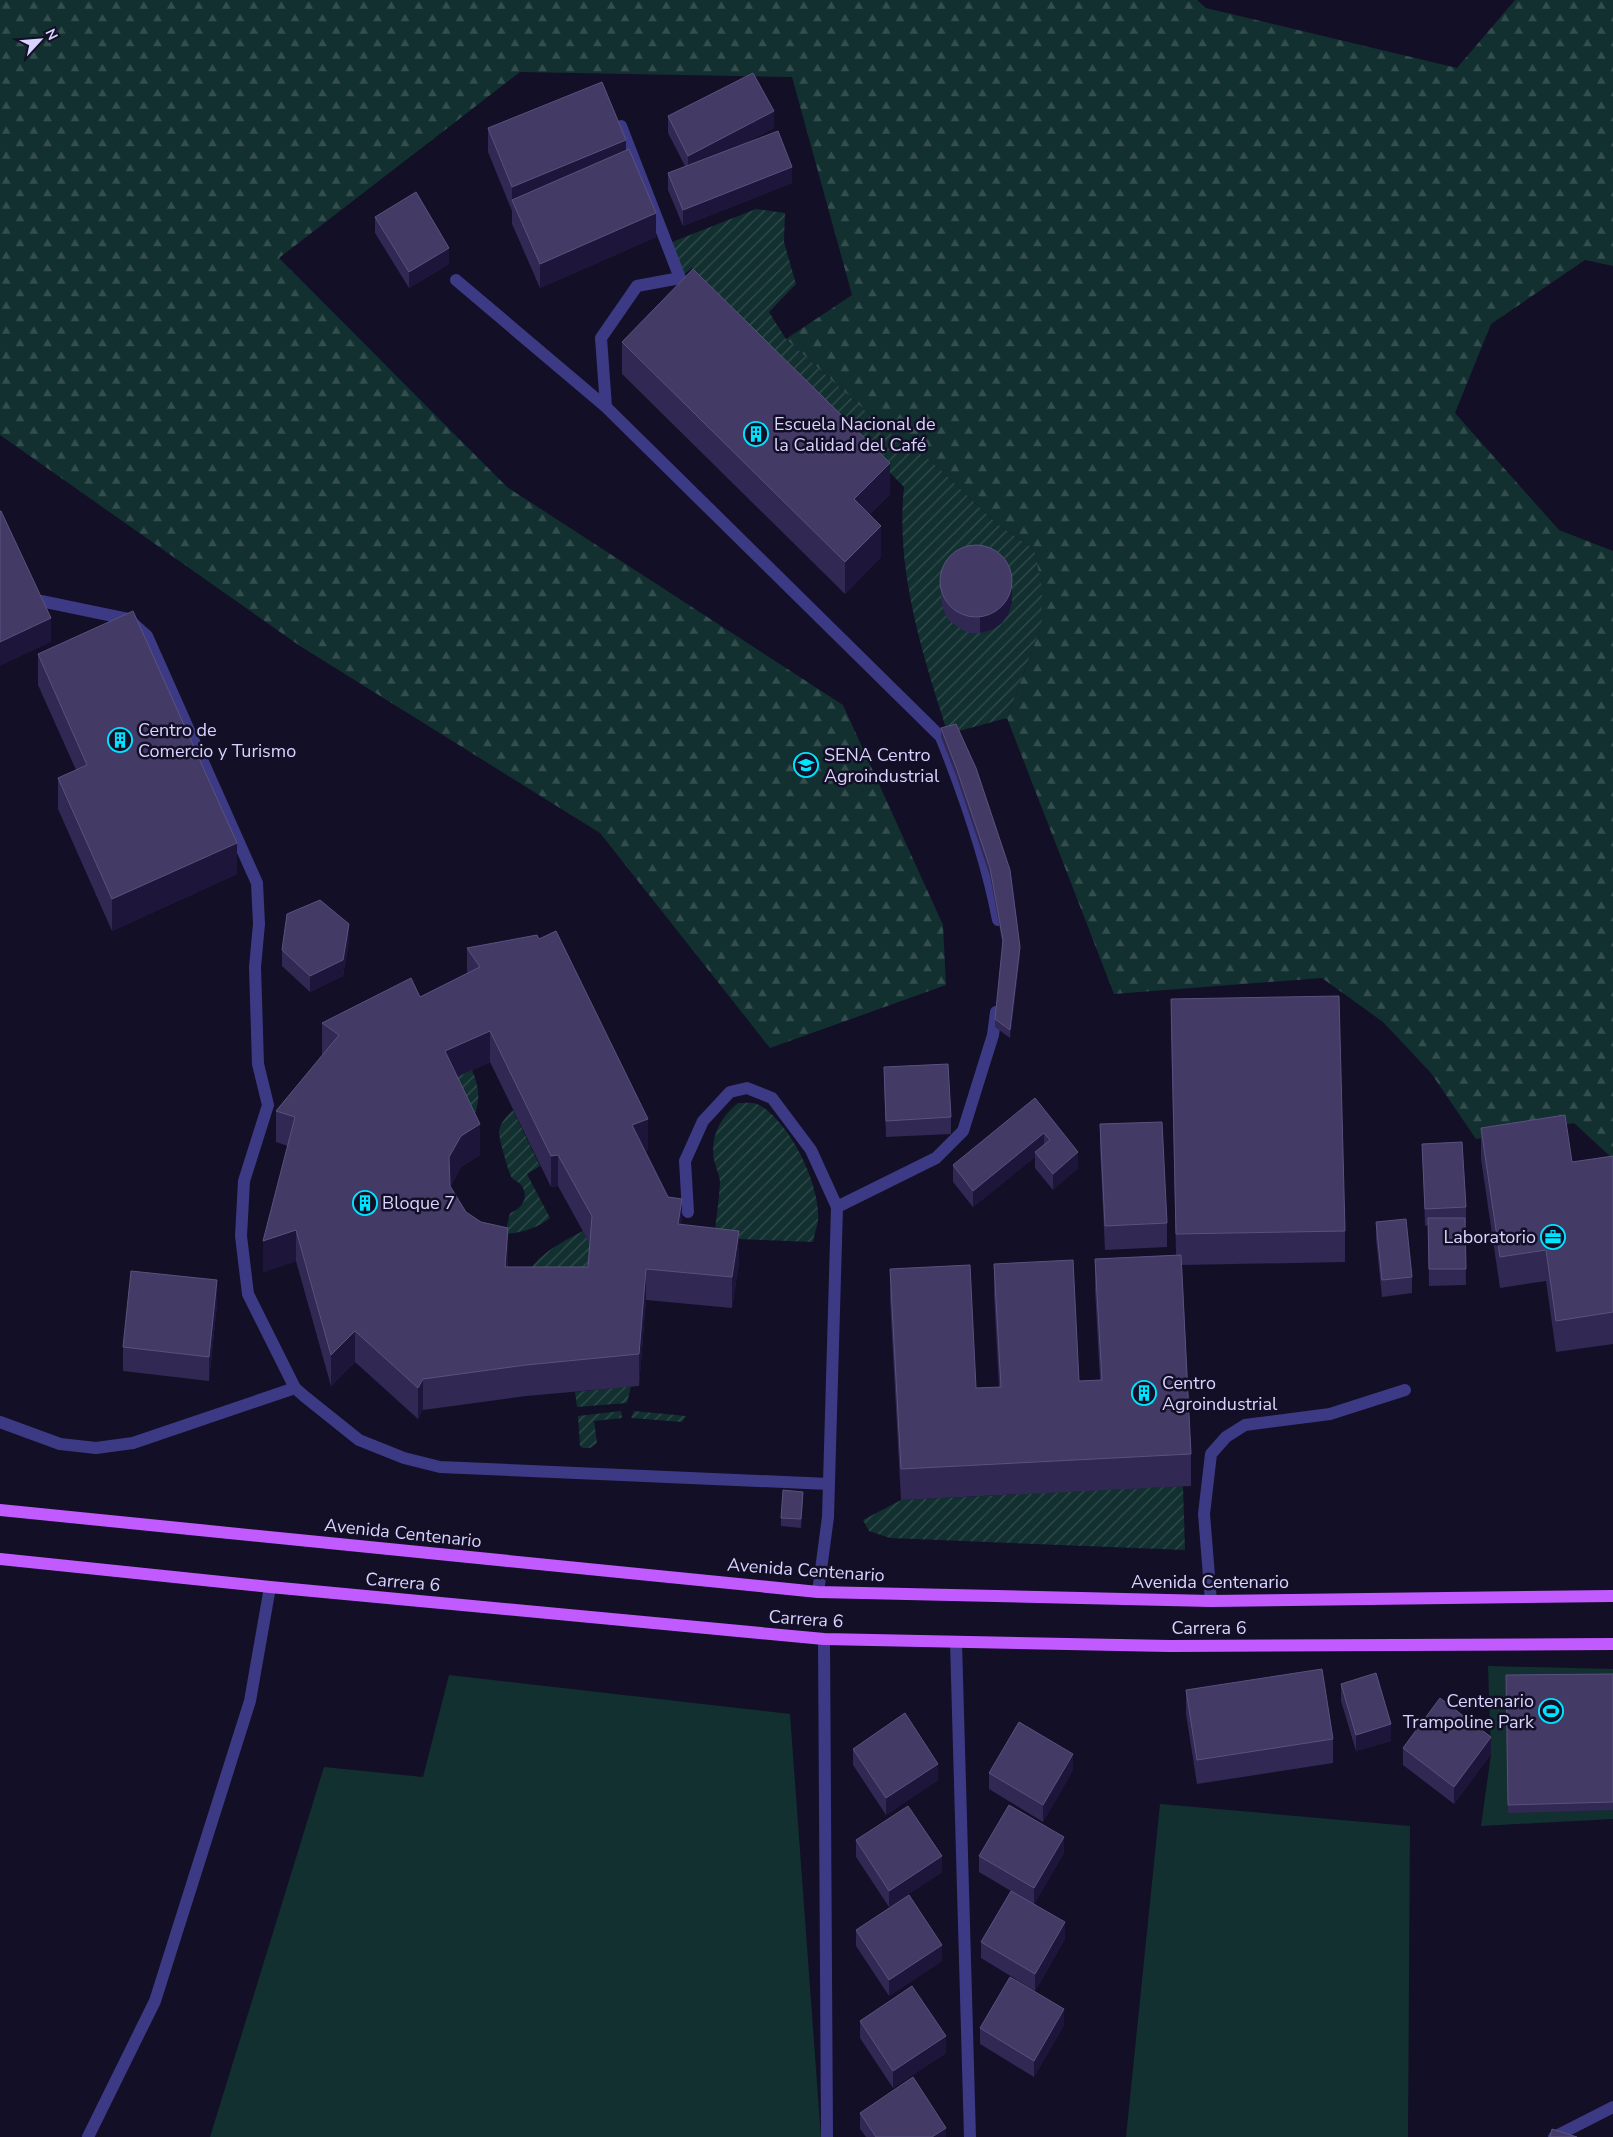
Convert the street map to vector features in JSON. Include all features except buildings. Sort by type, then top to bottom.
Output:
[{"type":"main road","name":"Avenida Centenario","points":[[0,1510],[818,1592],[1211,1601],[1613,1596]]},
{"type":"main road","name":"Carrera 6","points":[[0,1559],[270,1587],[824,1639],[1170,1646],[1613,1644]]},
{"type":"lane","points":[[606,407],[601,338],[637,286],[680,278],[621,126]]},
{"type":"lane","points":[[456,280],[606,407],[941,737],[990,876],[1000,931]]},
{"type":"lane","points":[[41,601],[128,619],[147,636],[257,883],[259,924],[255,967],[258,1064],[268,1105],[244,1180],[241,1236],[248,1294],[295,1388],[359,1440],[404,1458],[440,1467],[829,1484]]},
{"type":"lane","points":[[837,1206],[936,1158],[963,1131],[993,1035],[998,998]]},
{"type":"lane","points":[[688,1212],[685,1161],[703,1121],[730,1092],[747,1088],[772,1098],[812,1150],[837,1206],[829,1484],[825,1545],[818,1592]]},
{"type":"lane","points":[[0,1422],[60,1444],[96,1448],[133,1443],[295,1388]]},
{"type":"lane","points":[[1211,1601],[1204,1514],[1211,1454],[1226,1437],[1245,1425],[1330,1414],[1405,1390]]},
{"type":"lane","points":[[88,2137],[155,2001],[250,1701],[270,1587]]},
{"type":"lane","points":[[824,1639],[827,2137]]},
{"type":"lane","points":[[956,1642],[970,2137]]},
{"type":"lane","points":[[1554,2137],[1613,2107]]},
{"type":"green space","points":[[0,0],[1197,0],[1206,8],[1457,68],[1515,0],[1613,0],[1613,266],[1585,260],[1491,324],[1455,413],[1559,530],[1613,551],[1613,1159],[1574,1123],[1476,1139],[1431,1073],[1383,1022],[1322,978],[1114,994],[1007,718],[1041,626],[1034,549],[997,524],[930,460],[900,442],[786,339],[852,295],[792,77],[520,72],[279,258],[507,487],[843,705],[943,925],[946,985],[770,1048],[600,833],[300,646],[0,435]]},
{"type":"green space","points":[[756,209],[785,213],[784,242],[796,284],[769,312],[786,339],[900,442],[930,460],[997,524],[1034,549],[1042,587],[1041,626],[1007,718],[948,734],[929,674],[907,581],[902,518],[904,487],[713,292],[692,268],[680,278],[667,244]]},
{"type":"green space","points":[[472,1070],[477,1083],[478,1101],[472,1120],[445,1082]]},
{"type":"green space","points":[[738,1103],[755,1103],[769,1112],[791,1138],[801,1155],[818,1206],[818,1220],[813,1242],[714,1238],[720,1183],[713,1152],[715,1136],[721,1121]]},
{"type":"green space","points":[[513,1110],[540,1166],[527,1174],[550,1218],[540,1225],[529,1229],[505,1234],[510,1213],[521,1206],[525,1198],[524,1189],[512,1178],[504,1156],[499,1133],[502,1123]]},
{"type":"green space","points":[[583,1231],[592,1248],[588,1298],[526,1275],[544,1255],[559,1244]]},
{"type":"green space","points":[[631,1386],[627,1403],[577,1407],[575,1392]]},
{"type":"green space","points":[[621,1411],[622,1418],[594,1421],[597,1443],[590,1448],[580,1446],[578,1416]]},
{"type":"green space","points":[[634,1411],[686,1416],[682,1422],[631,1418]]},
{"type":"green space","points":[[1183,1486],[1185,1550],[890,1538],[869,1531],[863,1520],[901,1500]]},
{"type":"green space","name":"Centenario Trampoline Park","points":[[1488,1666],[1613,1669],[1613,1819],[1481,1826],[1491,1754]]},
{"type":"green space","points":[[449,1675],[790,1714],[821,2137],[210,2137],[324,1767],[423,1777]]},
{"type":"green space","points":[[1160,1804],[1410,1826],[1408,2137],[1126,2137]]},
{"type":"place","name":"Escuela Nacional de la Calidad del Café","points":[[756,434]]},
{"type":"place","name":"Centro de Comercio y Turismo","points":[[120,740]]},
{"type":"place","name":"SENA Centro Agroindustrial","points":[[806,765]]},
{"type":"place","name":"Bloque 7","points":[[365,1203]]},
{"type":"place","name":"Laboratorio","points":[[1553,1237]]},
{"type":"place","name":"Centro Agroindustrial","points":[[1144,1393]]},
{"type":"place","name":"Centenario Trampoline Park","points":[[1551,1711]]}]
